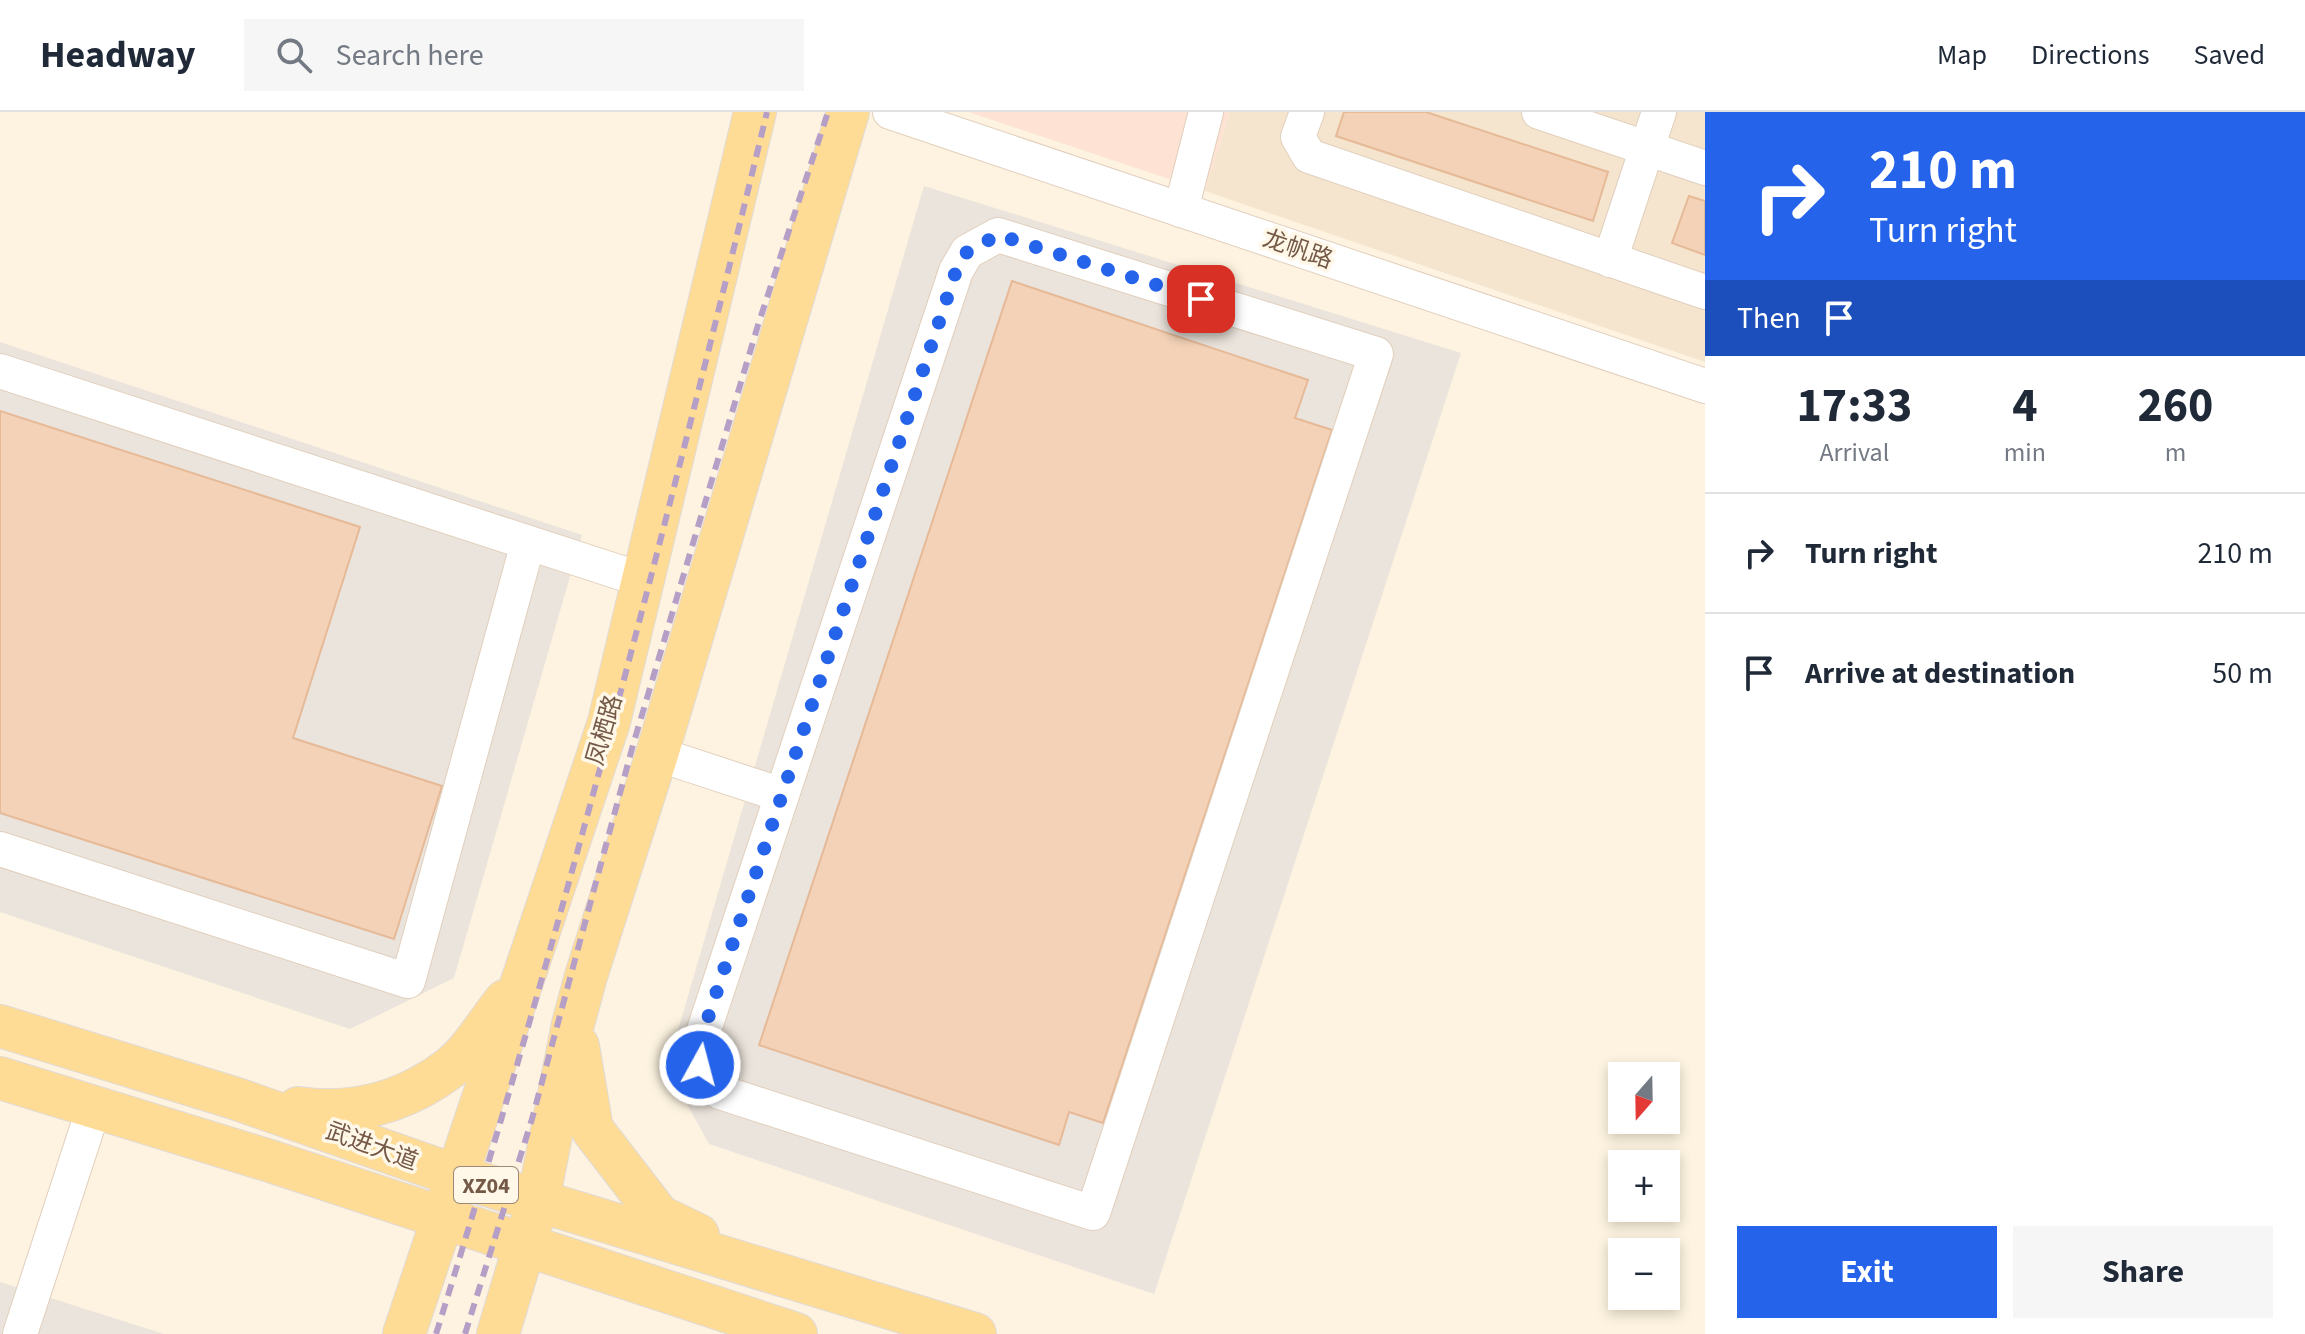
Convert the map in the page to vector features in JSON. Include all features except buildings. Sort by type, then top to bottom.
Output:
[{"type":"main road","name":"凤栖路","points":[[404,1334],[609,722],[755,112]]},
{"type":"main road","points":[[498,1334],[538,1201],[573,1024],[586,976],[657,754],[848,112]]},
{"type":"main road","points":[[586,976],[578,1047],[592,1129],[659,1216],[782,1275]]},
{"type":"main road","points":[[237,1099],[321,1112],[389,1104],[452,1067],[523,978]]},
{"type":"main road","name":"武进大道","points":[[0,1026],[237,1099],[457,1176],[975,1334]]},
{"type":"main road","name":"武进大道","points":[[0,1078],[442,1217],[796,1334]]},
{"type":"street","name":"龙帆路","points":[[890,112],[1705,386]]},
{"type":"street","points":[[1181,210],[1206,112]]},
{"type":"street","points":[[1307,112],[1298,137],[1309,156],[1705,292]]},
{"type":"street","points":[[1539,112],[1705,168]]},
{"type":"street","points":[[1610,260],[1659,112]]},
{"type":"street","points":[[998,235],[1376,354],[1093,1213],[720,1092],[706,1082],[700,1065],[700,1042],[782,795],[956,271],[967,252],[982,241],[998,235]]},
{"type":"street","points":[[0,371],[643,580]]},
{"type":"street","points":[[0,849],[408,981],[528,543]]},
{"type":"street","points":[[657,754],[782,795]]},
{"type":"street","points":[[20,1334],[94,1107]]},
{"type":"shaded area","points":[[969,112],[1230,112],[1205,191]]},
{"type":"shaded area","points":[[1230,112],[1705,112],[1705,362],[1205,191]]},
{"type":"shaded area","points":[[924,186],[1461,353],[1154,1294],[709,1144],[667,1068]]},
{"type":"shaded area","points":[[0,342],[582,535],[454,978],[350,1029],[0,912]]},
{"type":"shaded area","points":[[0,1282],[164,1334],[0,1334]]},
{"type":"railway","points":[[436,1334],[527,1031],[612,726],[767,112]]},
{"type":"railway","points":[[465,1334],[532,1119],[633,745],[758,325],[828,112]]},
{"type":"route","points":[[700,1065],[700,1042],[956,271],[967,252],[982,241],[998,235],[1201,299]]}]
